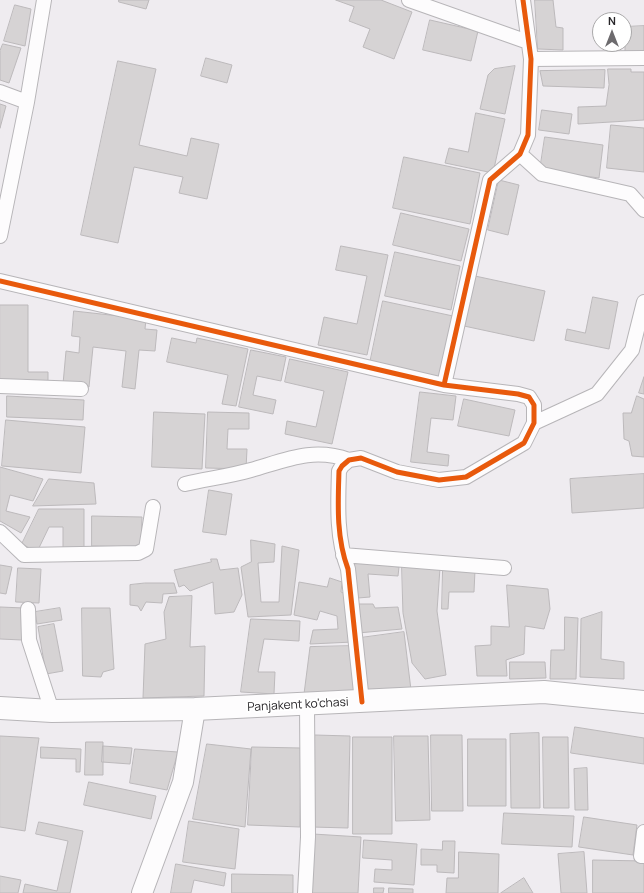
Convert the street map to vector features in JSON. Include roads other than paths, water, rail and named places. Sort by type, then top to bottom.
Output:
[{"type":"main road","name":"Panjakent ko'chasi","points":[[0,708],[52,711],[195,709],[307,705],[544,692],[644,702]]},
{"type":"main road","points":[[142,893],[183,782],[195,709]]},
{"type":"street","points":[[0,236],[27,102],[44,0]]},
{"type":"street","points":[[409,0],[528,42]]},
{"type":"street","points":[[444,385],[490,180],[520,154],[528,134],[530,59],[523,0]]},
{"type":"street","points":[[530,59],[644,58]]},
{"type":"street","points":[[0,92],[27,102]]},
{"type":"street","points":[[520,154],[542,174],[630,194],[644,210]]},
{"type":"street","points":[[0,281],[444,385],[518,394],[529,397],[534,405],[534,423],[524,443],[466,477],[439,480],[397,472],[361,458],[349,460],[334,455],[301,455],[250,470],[186,484]]},
{"type":"street","points":[[534,423],[597,394],[632,350],[644,302]]},
{"type":"street","points":[[0,386],[82,389]]},
{"type":"street","points":[[349,460],[339,470],[338,517],[343,555],[348,569],[362,702]]},
{"type":"street","points":[[0,532],[24,555],[138,553],[146,549],[148,543],[153,507]]},
{"type":"street","points":[[343,555],[504,568]]},
{"type":"street","points":[[28,609],[29,640],[52,711]]},
{"type":"street","points":[[305,893],[308,837],[307,705]]},
{"type":"street","points":[[644,832],[641,856],[644,856]]}]
